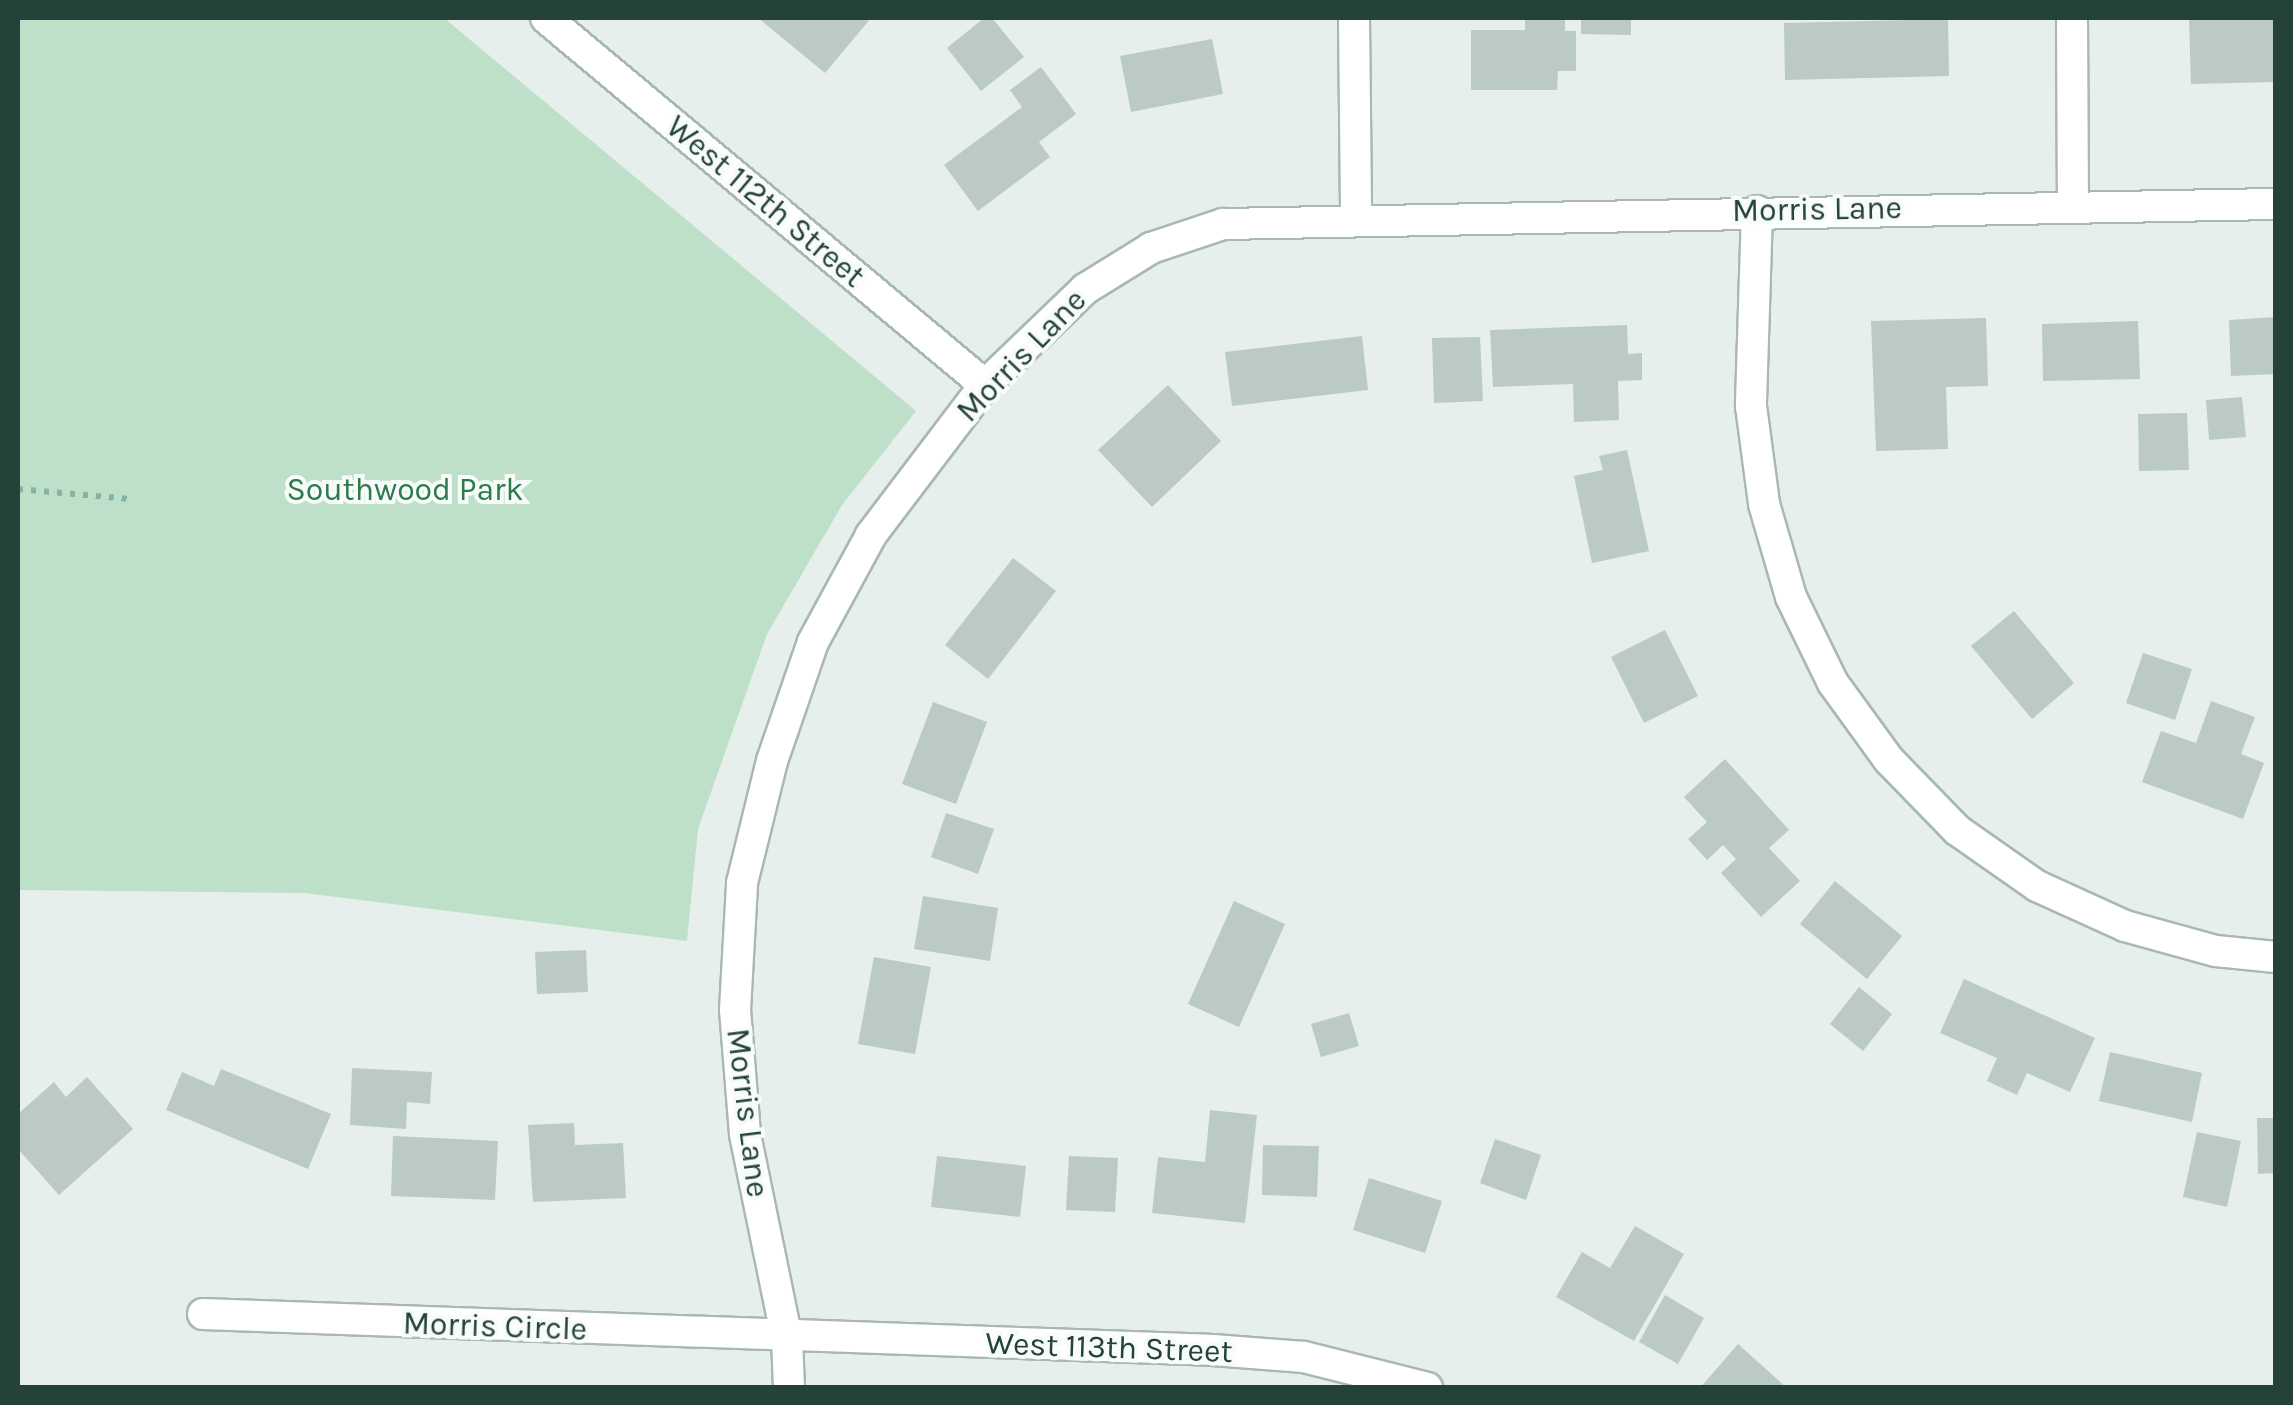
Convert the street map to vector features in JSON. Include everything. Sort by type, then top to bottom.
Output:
[{"type":"street","name":"West 112th Street","points":[[546,18],[986,385]]},
{"type":"street","points":[[1354,18],[1356,218]]},
{"type":"street","points":[[2072,18],[2073,208]]},
{"type":"street","name":"Morris Lane","points":[[789,1388],[787,1339],[745,1134],[735,1010],[742,883],[772,761],[813,642],[871,535],[986,385],[1085,288],[1150,248],[1223,224],[1757,210],[2276,204]]},
{"type":"street","points":[[1757,210],[1751,406],[1764,504],[1791,597],[1833,684],[1889,760],[1957,830],[2037,886],[2125,926],[2216,951],[2276,957]]},
{"type":"street","name":"Morris Circle","points":[[204,1314],[787,1339]]},
{"type":"street","name":"West 113th Street","points":[[787,1339],[1213,1350],[1304,1357],[1426,1388]]},
{"type":"path","points":[[18,489],[130,499]]},
{"type":"green space","name":"Southwood Park","points":[[18,18],[444,18],[916,411],[842,505],[767,634],[698,829],[687,941],[305,893],[18,890]]},
{"type":"building","points":[[758,18],[871,18],[825,73]]},
{"type":"building","points":[[984,18],[992,18],[1024,57],[981,91],[947,48]]},
{"type":"building","points":[[1525,18],[1565,18],[1565,31],[1576,31],[1576,71],[1558,71],[1557,90],[1471,90],[1471,30],[1525,30]]},
{"type":"building","points":[[1581,18],[1631,18],[1631,35],[1581,34]]},
{"type":"building","points":[[2189,18],[2276,18],[2276,82],[2191,84]]},
{"type":"building","points":[[1948,19],[1949,76],[1785,80],[1784,23]]},
{"type":"building","points":[[1212,39],[1223,94],[1131,112],[1120,56]]},
{"type":"building","points":[[1041,67],[1076,114],[1039,142],[1050,157],[978,211],[944,165],[1022,107],[1010,90]]},
{"type":"building","points":[[2276,317],[2276,374],[2231,376],[2229,320]]},
{"type":"building","points":[[1986,318],[1988,386],[1946,387],[1948,449],[1876,451],[1871,321]]},
{"type":"building","points":[[2138,321],[2140,379],[2043,381],[2042,324]]},
{"type":"building","points":[[1627,325],[1628,354],[1642,353],[1642,380],[1618,381],[1619,420],[1574,422],[1573,384],[1493,387],[1490,330]]},
{"type":"building","points":[[1362,336],[1368,390],[1232,406],[1225,352]]},
{"type":"building","points":[[1480,337],[1483,401],[1434,403],[1432,338]]},
{"type":"building","points":[[1168,385],[1221,441],[1152,507],[1098,450]]},
{"type":"building","points":[[2242,397],[2246,437],[2209,440],[2206,400]]},
{"type":"building","points":[[2187,413],[2189,470],[2139,471],[2138,414]]},
{"type":"building","points":[[1627,450],[1649,551],[1592,563],[1574,476],[1603,470],[1599,456]]},
{"type":"building","points":[[1013,558],[1056,591],[988,679],[945,645]]},
{"type":"building","points":[[2014,611],[2074,683],[2032,719],[1971,646]]},
{"type":"building","points":[[1665,630],[1698,696],[1644,723],[1611,657]]},
{"type":"building","points":[[2143,653],[2192,669],[2175,720],[2126,703]]},
{"type":"building","points":[[2211,701],[2255,717],[2241,754],[2264,763],[2243,819],[2142,782],[2161,731],[2196,743]]},
{"type":"building","points":[[933,702],[987,722],[956,804],[902,784]]},
{"type":"building","points":[[1725,759],[1789,830],[1769,848],[1800,881],[1761,917],[1721,873],[1736,859],[1723,845],[1707,860],[1688,839],[1707,822],[1684,797]]},
{"type":"building","points":[[946,813],[994,829],[978,874],[931,857]]},
{"type":"building","points":[[1835,881],[1902,936],[1867,979],[1800,924]]},
{"type":"building","points":[[923,896],[998,908],[990,961],[914,949]]},
{"type":"building","points":[[1234,901],[1285,924],[1239,1027],[1188,1004]]},
{"type":"building","points":[[586,950],[588,992],[537,994],[535,952]]},
{"type":"building","points":[[874,957],[931,967],[915,1054],[858,1044]]},
{"type":"building","points":[[1964,979],[2095,1038],[2070,1092],[2027,1073],[2017,1095],[1987,1081],[1997,1058],[1940,1033]]},
{"type":"building","points":[[1859,987],[1892,1014],[1863,1051],[1830,1024]]},
{"type":"building","points":[[1349,1013],[1359,1046],[1321,1057],[1311,1024]]},
{"type":"building","points":[[2110,1052],[2202,1073],[2192,1122],[2099,1101]]},
{"type":"building","points":[[352,1068],[432,1072],[430,1104],[407,1102],[406,1129],[350,1125]]},
{"type":"building","points":[[221,1069],[331,1114],[308,1169],[166,1110],[182,1072],[214,1086]]},
{"type":"building","points":[[87,1077],[133,1129],[59,1195],[18,1149],[18,1114],[54,1082],[66,1097]]},
{"type":"building","points":[[1210,1110],[1257,1115],[1245,1223],[1152,1213],[1158,1157],[1205,1162]]},
{"type":"building","points":[[2257,1118],[2276,1118],[2276,1173],[2258,1174]]},
{"type":"building","points":[[574,1123],[575,1145],[623,1143],[626,1198],[533,1202],[528,1125]]},
{"type":"building","points":[[2197,1132],[2241,1141],[2227,1207],[2183,1197]]},
{"type":"building","points":[[393,1136],[498,1141],[495,1200],[391,1196]]},
{"type":"building","points":[[1495,1139],[1541,1155],[1526,1200],[1480,1183]]},
{"type":"building","points":[[1263,1145],[1319,1146],[1317,1197],[1262,1195]]},
{"type":"building","points":[[937,1156],[1026,1166],[1020,1217],[931,1207]]},
{"type":"building","points":[[1069,1156],[1118,1158],[1115,1212],[1066,1210]]},
{"type":"building","points":[[1369,1178],[1442,1201],[1425,1253],[1353,1230]]},
{"type":"building","points":[[1635,1226],[1684,1254],[1634,1341],[1556,1297],[1582,1252],[1610,1268]]},
{"type":"building","points":[[1665,1295],[1704,1318],[1678,1364],[1639,1342]]},
{"type":"building","points":[[1738,1344],[1787,1388],[1700,1388]]}]
